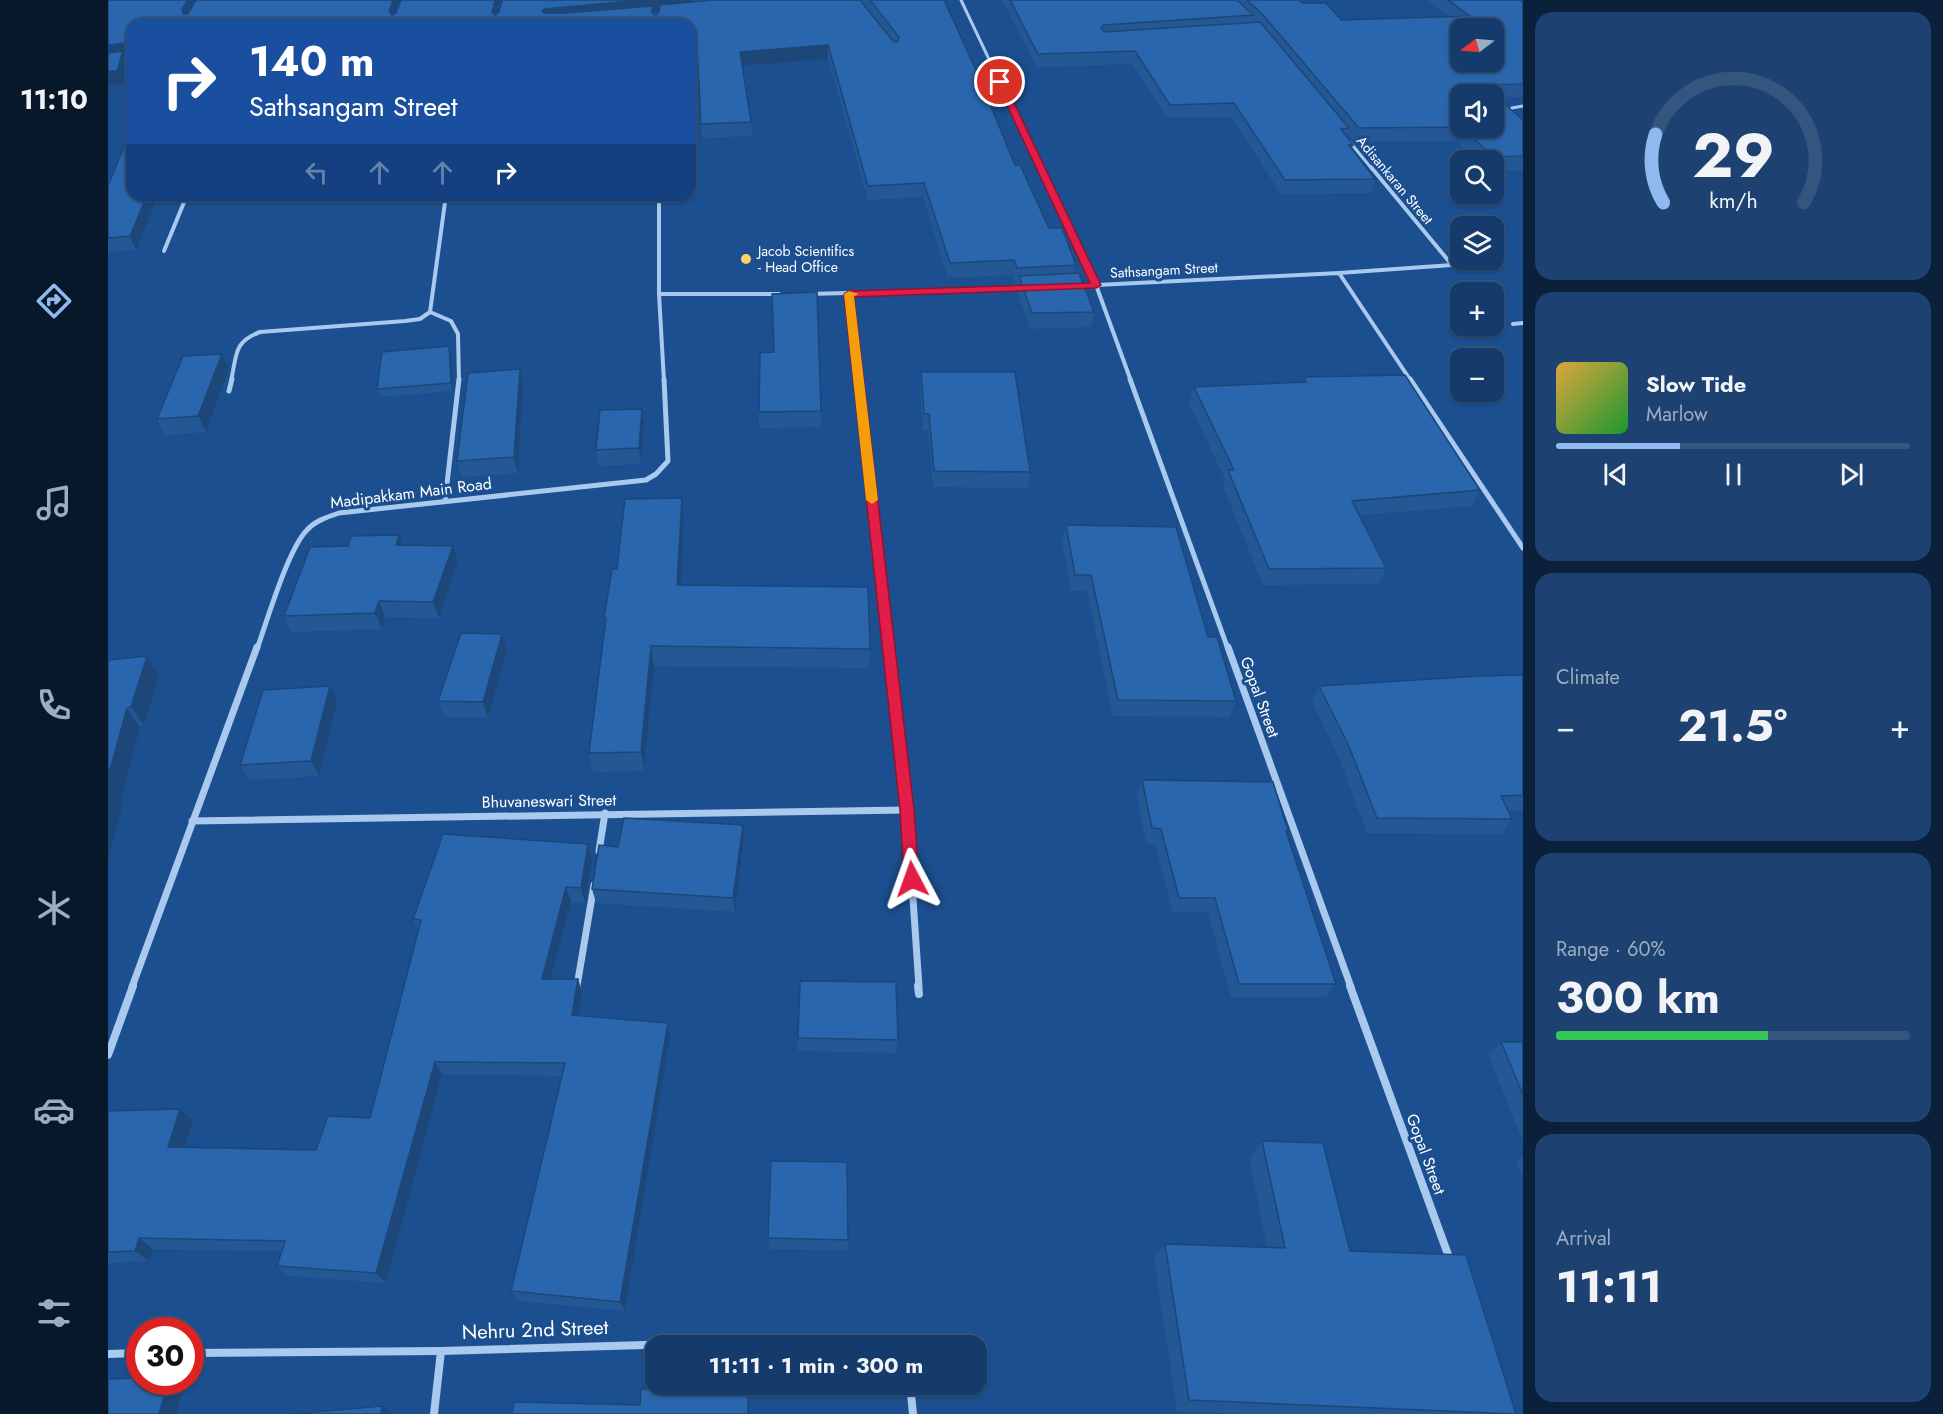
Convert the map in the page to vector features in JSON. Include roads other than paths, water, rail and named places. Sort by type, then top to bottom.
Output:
[{"type":"street","name":"Gopal Street","points":[[961,0],[1096,285],[1453,1269]]},
{"type":"street","points":[[108,63],[126,61]]},
{"type":"street","points":[[1510,118],[1505,112],[1523,106]]},
{"type":"street","name":"Adisankaran Street","points":[[1347,139],[1450,263]]},
{"type":"street","points":[[164,251],[185,201]]},
{"type":"street","points":[[229,391],[240,343],[247,337],[260,332],[420,319],[430,312],[445,201]]},
{"type":"street","name":"Madipakkam Main Road","points":[[108,1055],[192,821],[297,542],[306,529],[314,522],[339,513],[646,480],[668,461],[659,294],[659,201]]},
{"type":"street","name":"Sathsangam Street","points":[[1073,286],[1450,265]]},
{"type":"street","points":[[1339,273],[1523,548]]},
{"type":"street","points":[[802,294],[1038,287]]},
{"type":"street","points":[[659,294],[790,294]]},
{"type":"street","points":[[849,294],[907,810],[919,994]]},
{"type":"street","points":[[430,312],[451,321],[458,334],[459,378],[445,501]]},
{"type":"street","points":[[1514,324],[1523,324]]},
{"type":"street","name":"Bhuvaneswari Street","points":[[192,821],[907,810]]},
{"type":"street","points":[[598,859],[605,813]]},
{"type":"street","points":[[577,986],[596,871]]},
{"type":"street","name":"Nehru 2nd Street","points":[[204,1353],[441,1351],[645,1345]]},
{"type":"street","points":[[434,1414],[441,1351]]},
{"type":"street","points":[[108,1354],[126,1353]]},
{"type":"street","points":[[911,1395],[913,1414]]},
{"type":"place","name":"Jacob Scientifics - Head Office","points":[[746,259]]}]
